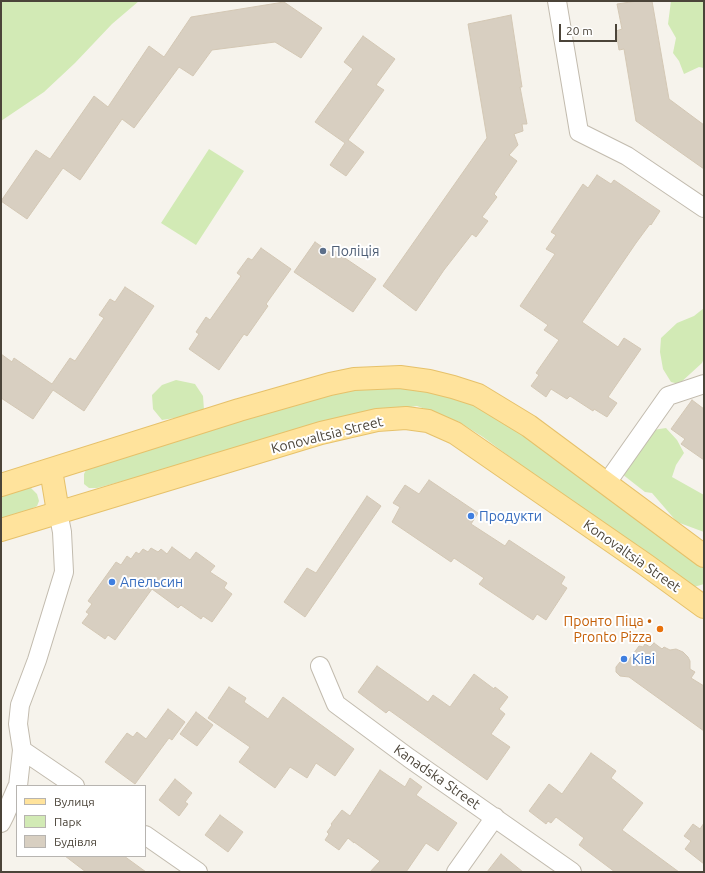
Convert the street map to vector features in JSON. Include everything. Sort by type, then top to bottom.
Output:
[{"type":"main road","points":[[1,485],[239,410],[330,384],[354,378],[400,377],[453,386],[478,395],[529,426],[704,556]]},
{"type":"main road","name":"Konovaltsia Street","points":[[1,530],[321,433],[377,420],[406,418],[428,421],[455,433],[646,565],[704,607]]},
{"type":"main road","points":[[51,470],[58,512]]},
{"type":"street","points":[[557,1],[579,132],[627,156],[704,208]]},
{"type":"street","points":[[606,484],[668,396],[704,384]]},
{"type":"street","points":[[17,785],[22,750],[18,724],[20,705],[37,660],[64,572],[62,532],[58,512]]},
{"type":"street","name":"Kanadska Street","points":[[320,666],[336,704],[409,758],[572,872]]},
{"type":"street","points":[[22,750],[74,785]]},
{"type":"street","points":[[1,823],[16,789]]},
{"type":"street","points":[[456,872],[495,817]]},
{"type":"street","points":[[146,836],[198,872]]},
{"type":"green space","points":[[1,1],[139,1],[112,24],[75,63],[44,92],[1,121]]},
{"type":"green space","points":[[671,1],[704,1],[704,68],[699,67],[684,74],[679,61],[673,53],[676,38],[668,24]]},
{"type":"green space","points":[[209,149],[244,171],[196,245],[161,223]]},
{"type":"green space","points":[[704,308],[704,358],[702,363],[679,384],[671,382],[663,369],[660,352],[661,338],[677,323],[694,316]]},
{"type":"green space","points":[[176,380],[195,384],[203,396],[204,410],[181,417],[162,420],[153,409],[152,395],[162,385]]},
{"type":"green space","points":[[362,387],[415,388],[472,402],[497,416],[704,568],[704,584],[694,587],[638,552],[483,437],[459,422],[417,406],[388,410],[97,488],[89,488],[84,484],[84,474],[88,466],[336,391]]},
{"type":"green space","points":[[666,428],[677,440],[684,453],[676,465],[672,477],[704,495],[704,532],[677,522],[652,493],[645,492],[622,474],[653,430]]},
{"type":"green space","points":[[20,487],[31,488],[37,494],[39,501],[37,506],[1,518],[1,492]]},
{"type":"building","points":[[637,1],[652,1],[669,99],[704,125],[704,169],[636,121],[624,49],[619,50],[616,31],[622,29],[617,4]]},
{"type":"building","points":[[284,2],[322,28],[301,58],[275,42],[212,50],[193,76],[179,67],[134,128],[122,119],[80,180],[63,168],[27,219],[1,201],[36,150],[50,159],[94,96],[108,107],[149,46],[164,57],[191,17]]},
{"type":"building","points":[[511,15],[522,87],[520,87],[527,124],[522,124],[523,131],[514,134],[518,145],[509,155],[517,161],[494,194],[497,197],[482,217],[488,221],[476,237],[472,234],[444,270],[416,311],[383,286],[487,138],[468,24]]},
{"type":"building","points":[[363,36],[395,59],[376,85],[384,90],[348,140],[364,152],[346,176],[330,165],[345,143],[315,122],[353,69],[344,62]]},
{"type":"building","points":[[597,175],[611,184],[614,180],[660,211],[636,243],[582,322],[618,347],[624,338],[641,349],[608,397],[617,403],[607,417],[594,409],[593,411],[570,396],[567,399],[551,389],[546,397],[531,386],[539,375],[536,373],[559,340],[544,330],[548,325],[520,306],[555,254],[546,249],[556,235],[551,232],[583,184],[588,188]]},
{"type":"building","points":[[315,242],[331,253],[333,250],[376,279],[353,312],[294,272]]},
{"type":"building","points":[[261,248],[291,269],[266,304],[268,306],[247,336],[244,334],[219,370],[189,349],[199,334],[196,332],[206,317],[210,320],[241,276],[237,273],[248,258],[252,260]]},
{"type":"building","points":[[125,287],[154,306],[84,411],[53,390],[33,419],[1,398],[1,354],[12,362],[14,358],[52,384],[70,358],[75,361],[104,318],[99,315],[110,299],[115,302]]},
{"type":"building","points":[[692,400],[704,409],[704,460],[681,444],[685,439],[671,429]]},
{"type":"building","points":[[429,480],[478,513],[471,524],[505,546],[509,540],[565,577],[561,584],[567,588],[546,620],[537,614],[533,620],[479,584],[484,578],[454,558],[451,562],[392,522],[400,507],[393,503],[405,485],[419,494]]},
{"type":"building","points":[[367,496],[381,506],[305,617],[284,602],[307,568],[316,573]]},
{"type":"building","points":[[172,547],[190,560],[196,552],[215,566],[210,572],[227,583],[224,588],[232,594],[212,622],[203,616],[201,619],[181,605],[178,608],[152,589],[115,640],[108,635],[105,639],[82,623],[89,614],[86,612],[92,604],[88,601],[116,562],[121,565],[127,556],[131,559],[136,552],[139,554],[143,549],[148,552],[151,548],[158,552],[161,549],[167,554]]},
{"type":"building","points":[[654,643],[662,649],[664,647],[670,650],[676,649],[683,652],[688,657],[690,661],[690,669],[695,672],[691,678],[704,686],[704,731],[629,677],[620,676],[616,672],[616,667],[620,662],[628,661],[639,646],[643,647],[645,644],[650,647]]},
{"type":"building","points":[[377,666],[428,702],[433,695],[450,707],[474,674],[494,689],[495,687],[508,697],[499,709],[505,714],[491,734],[510,747],[487,780],[389,710],[386,713],[358,692]]},
{"type":"building","points":[[229,687],[246,698],[244,702],[268,719],[283,697],[354,749],[335,776],[316,763],[307,778],[290,767],[275,788],[239,762],[250,747],[208,718]]},
{"type":"building","points":[[168,709],[185,722],[172,740],[169,738],[135,784],[105,762],[127,733],[133,737],[137,732],[146,739]]},
{"type":"building","points":[[196,712],[213,725],[197,746],[180,734]]},
{"type":"building","points":[[591,753],[616,771],[611,778],[643,803],[622,830],[679,872],[615,872],[579,845],[584,838],[556,817],[551,823],[548,821],[546,824],[529,811],[549,784],[562,794]]},
{"type":"building","points":[[380,770],[405,787],[410,778],[422,787],[416,795],[457,823],[438,851],[426,843],[406,872],[370,872],[380,861],[354,842],[348,838],[339,850],[325,840],[329,834],[327,832],[332,825],[331,824],[342,810],[350,816]]},
{"type":"building","points":[[175,779],[192,793],[185,802],[188,804],[179,816],[159,800]]},
{"type":"building","points":[[220,815],[243,832],[228,852],[205,835]]},
{"type":"building","points":[[704,823],[704,864],[685,849],[691,841],[684,836],[693,824],[700,829]]},
{"type":"building","points":[[501,854],[523,872],[487,872]]},
{"type":"building","points":[[66,857],[125,857],[146,872],[86,872]]},
{"type":"place","name":"Поліція","points":[[323,251]]},
{"type":"place","name":"Продукти","points":[[471,516]]},
{"type":"place","name":"Апельсин","points":[[112,582]]},
{"type":"place","name":"Пронто Піца • Pronto Pizza","points":[[660,629]]},
{"type":"place","name":"Ківі","points":[[624,659]]}]
